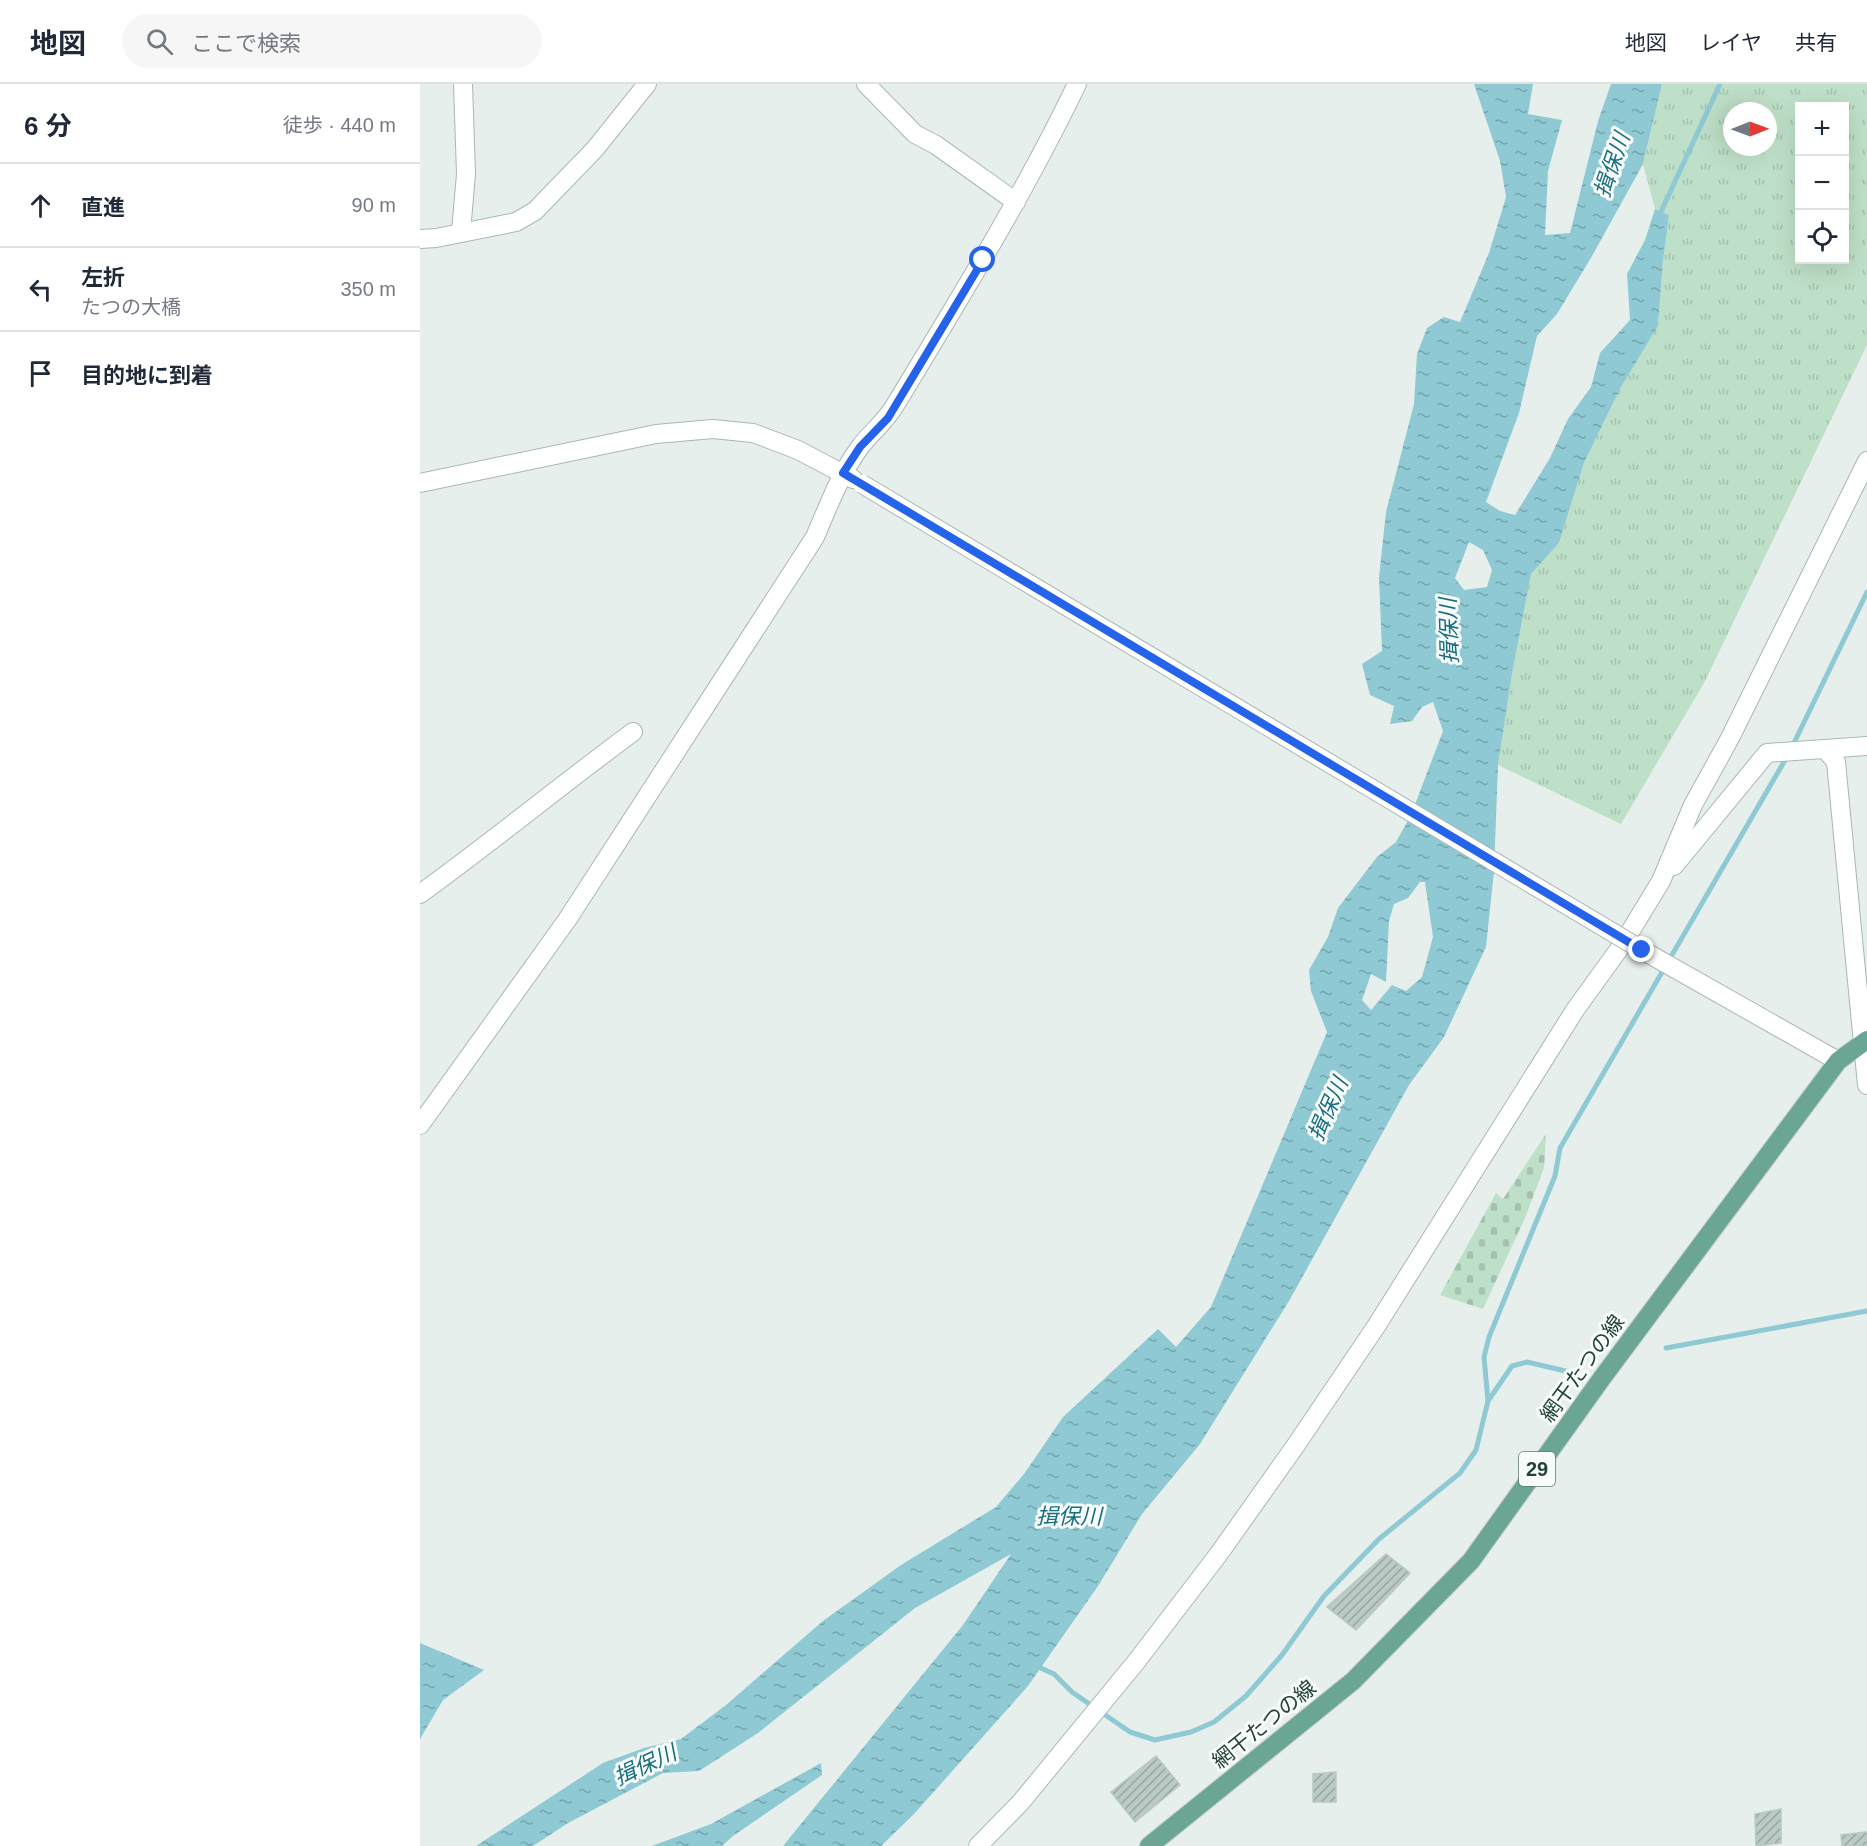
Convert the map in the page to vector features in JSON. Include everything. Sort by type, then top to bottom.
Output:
[{"type":"main road","name":"網干たつの線","points":[[1149,1846],[1353,1681],[1471,1561],[1602,1378],[1838,1060],[1865,1041]]},
{"type":"street","points":[[461,232],[466,174],[463,84]]},
{"type":"street","points":[[420,239],[436,238],[516,222],[535,211],[595,149],[647,84]]},
{"type":"street","points":[[866,84],[915,134],[936,145],[1016,202]]},
{"type":"street","points":[[420,1125],[567,920],[815,537],[843,473],[860,447],[888,418],[1016,202],[1077,84]]},
{"type":"street","points":[[420,483],[656,434],[713,429],[753,433],[798,450],[862,484],[1642,950],[1838,1060]]},
{"type":"street","points":[[1661,881],[1693,805],[1730,738],[1867,461]]},
{"type":"street","points":[[420,894],[633,732]]},
{"type":"street","points":[[978,1846],[1021,1802],[1136,1662],[1218,1555],[1290,1455],[1377,1325],[1575,1010],[1622,945],[1661,881],[1767,753],[1867,746]]},
{"type":"street","points":[[1826,750],[1836,762],[1865,1041],[1867,1085]]},
{"type":"green space","points":[[1662,84],[1867,84],[1867,345],[1704,683],[1621,824],[1498,765],[1531,574],[1559,543],[1584,463],[1621,387],[1658,326],[1669,215],[1655,209],[1643,164]]},
{"type":"green space","points":[[1546,1134],[1544,1168],[1525,1218],[1483,1309],[1440,1295],[1496,1193],[1503,1199]]},
{"type":"water","name":"揖保川","points":[[1474,84],[1533,84],[1528,114],[1562,120],[1548,171],[1545,235],[1570,233],[1598,121],[1611,84],[1662,84],[1643,164],[1557,314],[1537,336],[1519,413],[1486,502],[1500,511],[1515,515],[1550,458],[1568,419],[1591,387],[1600,353],[1630,320],[1627,274],[1645,240],[1655,209],[1669,215],[1658,326],[1621,387],[1584,463],[1559,543],[1531,574],[1498,765],[1494,871],[1486,947],[1444,1037],[1409,1085],[1289,1301],[1200,1444],[1142,1514],[1098,1586],[1028,1686],[914,1814],[881,1846],[783,1846],[963,1625],[1011,1554],[915,1608],[758,1733],[699,1771],[663,1773],[568,1823],[533,1846],[476,1846],[603,1763],[644,1748],[681,1739],[726,1705],[823,1621],[901,1565],[996,1507],[1024,1474],[1063,1417],[1158,1329],[1176,1347],[1211,1307],[1327,1032],[1311,991],[1309,970],[1328,937],[1338,908],[1377,857],[1396,842],[1411,815],[1443,731],[1433,702],[1422,707],[1412,721],[1390,724],[1394,706],[1370,695],[1362,664],[1382,651],[1379,577],[1386,512],[1414,404],[1417,354],[1427,328],[1444,317],[1460,322],[1489,253],[1506,197],[1500,161]],"holes":[[[1469,542],[1483,550],[1492,570],[1487,587],[1464,590],[1455,578]],[[1420,882],[1425,882],[1433,937],[1422,977],[1406,991],[1392,985],[1371,1010],[1362,1000],[1371,974],[1386,982],[1389,921],[1394,904],[1408,898]]]},
{"type":"water","points":[[420,1643],[484,1670],[443,1700],[420,1739]]},
{"type":"water","points":[[821,1763],[822,1775],[722,1846],[652,1846],[711,1824]]},
{"type":"building","points":[[1386,1554],[1410,1573],[1356,1630],[1327,1607]]},
{"type":"building","points":[[1156,1756],[1180,1785],[1135,1822],[1111,1792]]},
{"type":"building","points":[[1336,1772],[1336,1802],[1313,1802],[1313,1774]]},
{"type":"building","points":[[1781,1809],[1781,1843],[1756,1846],[1755,1814]]},
{"type":"building","points":[[1867,1832],[1867,1846],[1842,1846],[1841,1835]]},
{"type":"waterway","points":[[1659,216],[1720,84]]},
{"type":"waterway","points":[[1792,747],[1867,592]]},
{"type":"waterway","points":[[1488,1401],[1484,1357],[1489,1337],[1555,1176],[1560,1148],[1788,755]]},
{"type":"waterway","points":[[1666,1348],[1867,1311]]},
{"type":"waterway","points":[[1034,1665],[1054,1674],[1072,1692],[1130,1732],[1155,1740],[1191,1732],[1214,1722],[1246,1696],[1282,1655],[1324,1596],[1379,1539],[1460,1473],[1476,1450],[1488,1401],[1512,1366],[1527,1362],[1574,1373]]},
{"type":"route","points":[[983,260],[888,418],[860,447],[843,473],[1642,950]]}]
